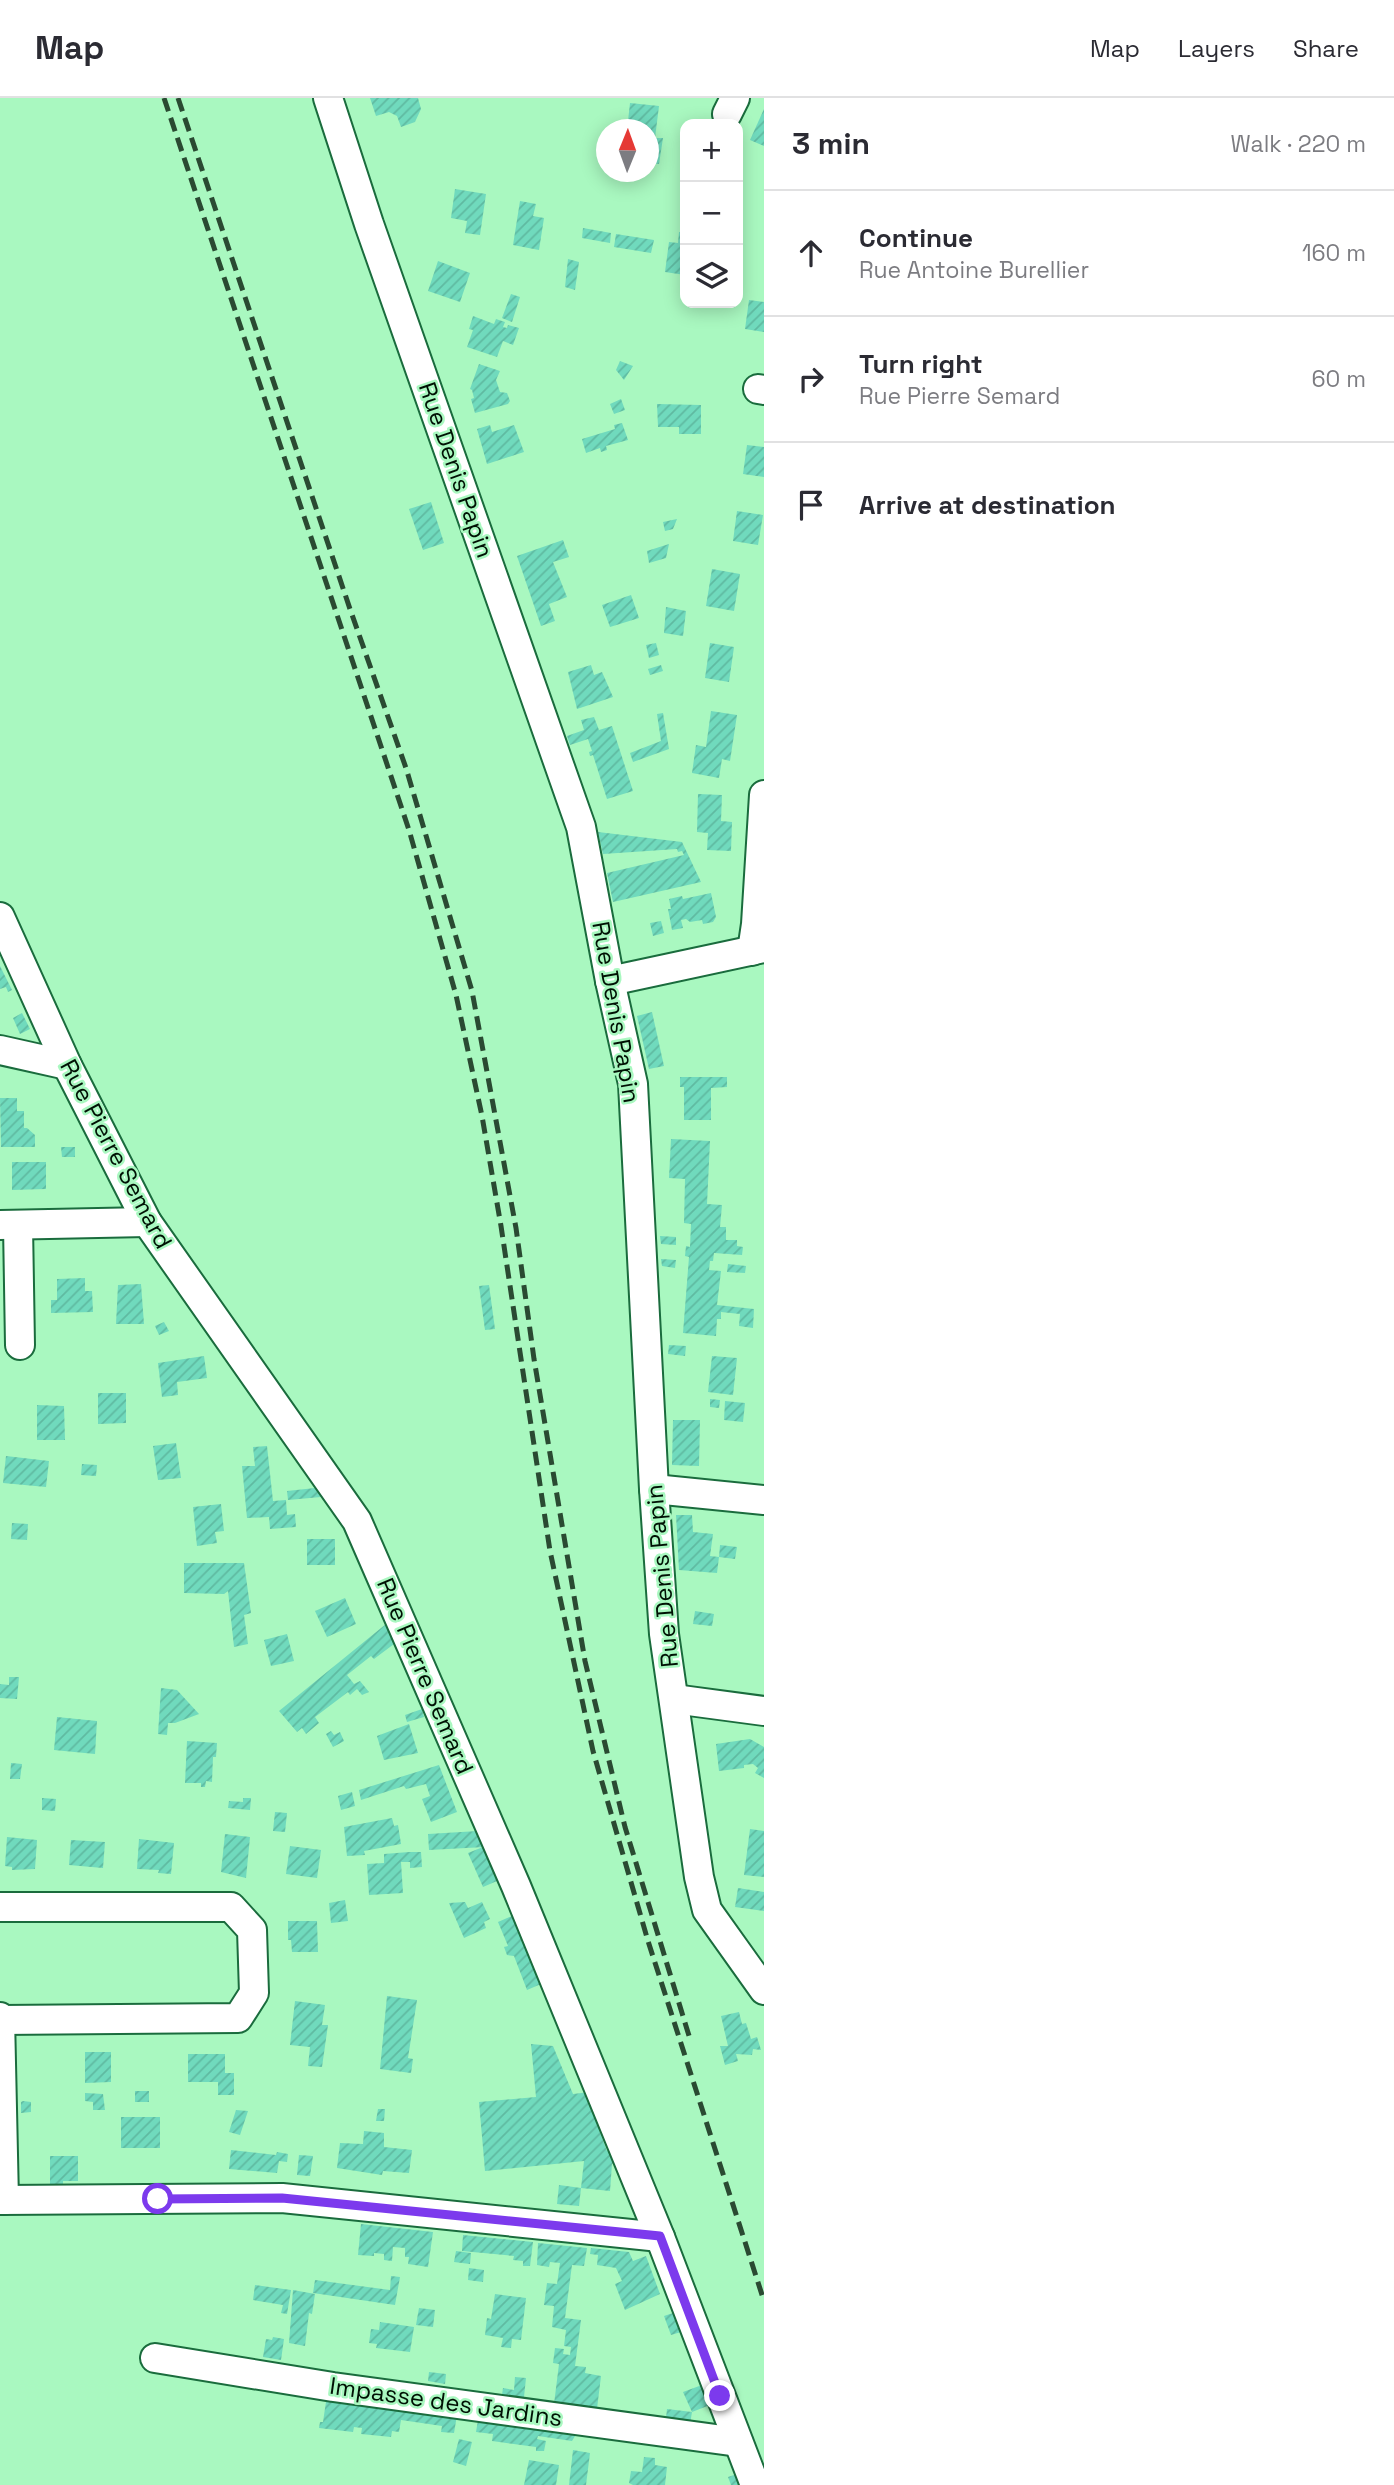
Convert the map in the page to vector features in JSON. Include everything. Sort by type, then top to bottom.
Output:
[{"type":"street","name":"Rue Denis Papin","points":[[328,98],[369,224],[581,827],[610,981],[633,1084],[664,1634],[699,1877],[708,1910],[764,1990]]},
{"type":"street","points":[[610,981],[758,950],[764,795]]},
{"type":"street","name":"Rue Pierre Semard","points":[[0,917],[67,1065],[147,1222],[357,1521],[516,1886],[660,2236],[755,2485]]},
{"type":"street","points":[[0,1050],[67,1065]]},
{"type":"street","points":[[20,1345],[9,1225],[147,1222]]},
{"type":"street","points":[[654,1489],[764,1500]]},
{"type":"street","points":[[674,1699],[764,1710]]},
{"type":"street","points":[[0,1907],[231,1907],[252,1930],[254,1993],[238,2018],[0,2019],[2,2200],[282,2198],[660,2236]]},
{"type":"street","name":"Impasse des Jardins","points":[[155,2358],[333,2387],[738,2442]]},
{"type":"building","points":[[370,98],[418,98],[421,109],[415,122],[401,127],[397,116],[389,112],[376,116]]},
{"type":"building","points":[[630,103],[659,106],[657,119],[628,119]]},
{"type":"building","points":[[764,109],[764,146],[750,140]]},
{"type":"building","points":[[659,138],[663,138],[659,164]]},
{"type":"building","points":[[455,189],[486,194],[480,235],[465,233],[467,221],[451,218]]},
{"type":"building","points":[[520,201],[536,204],[533,216],[544,218],[539,250],[513,245]]},
{"type":"building","points":[[583,228],[611,233],[610,243],[582,238]]},
{"type":"building","points":[[680,232],[680,274],[665,272],[669,242],[678,243]]},
{"type":"building","points":[[616,234],[654,240],[651,253],[614,247]]},
{"type":"building","points":[[568,259],[579,262],[575,290],[565,287]]},
{"type":"building","points":[[438,261],[470,273],[460,302],[428,291]]},
{"type":"building","points":[[511,294],[520,297],[512,322],[502,318]]},
{"type":"building","points":[[749,300],[764,302],[764,332],[745,329]]},
{"type":"building","points":[[473,316],[494,324],[496,319],[505,322],[503,327],[507,328],[508,325],[519,328],[513,345],[503,341],[497,357],[467,347],[473,330],[469,329]]},
{"type":"building","points":[[620,361],[633,366],[624,380],[616,370]]},
{"type":"building","points":[[479,364],[500,371],[496,380],[500,392],[507,393],[510,401],[508,404],[475,413],[470,389]]},
{"type":"building","points":[[621,399],[625,410],[614,414],[610,404]]},
{"type":"building","points":[[657,404],[701,405],[701,434],[679,434],[679,427],[658,427]]},
{"type":"building","points":[[622,423],[628,440],[606,446],[607,450],[601,452],[600,448],[586,453],[582,439],[615,429],[614,425]]},
{"type":"building","points":[[490,425],[492,432],[514,425],[524,452],[487,464],[477,429]]},
{"type":"building","points":[[747,445],[764,447],[764,477],[743,474]]},
{"type":"building","points":[[431,502],[444,543],[423,550],[409,509]]},
{"type":"building","points":[[737,511],[763,515],[758,545],[733,541]]},
{"type":"building","points":[[677,519],[673,529],[665,531],[663,522]]},
{"type":"building","points":[[563,540],[569,557],[553,562],[567,597],[549,604],[555,621],[541,626],[517,556]]},
{"type":"building","points":[[669,544],[666,558],[649,563],[647,551]]},
{"type":"building","points":[[712,569],[740,574],[734,611],[706,606]]},
{"type":"building","points":[[631,595],[639,618],[610,627],[602,605]]},
{"type":"building","points":[[666,607],[686,611],[683,636],[664,633]]},
{"type":"building","points":[[656,643],[659,655],[649,658],[646,645]]},
{"type":"building","points":[[710,643],[734,647],[729,682],[705,678]]},
{"type":"building","points":[[591,665],[594,675],[602,672],[613,697],[577,709],[568,672]]},
{"type":"building","points":[[661,665],[663,671],[650,675],[648,669]]},
{"type":"building","points":[[711,711],[737,715],[730,761],[722,759],[719,778],[692,773],[696,745],[706,747]]},
{"type":"building","points":[[663,713],[669,749],[633,762],[630,753],[661,741],[657,714]]},
{"type":"building","points":[[594,717],[599,730],[612,726],[633,791],[607,799],[593,755],[590,756],[589,752],[592,751],[588,739],[570,745],[567,736],[584,730],[581,720]]},
{"type":"building","points":[[698,794],[722,795],[721,821],[732,822],[731,851],[707,850],[708,833],[697,832]]},
{"type":"building","points":[[598,832],[682,842],[701,882],[613,902],[607,873],[684,855],[677,849],[603,854]]},
{"type":"building","points":[[711,893],[716,917],[713,922],[703,924],[702,920],[690,922],[686,919],[681,920],[683,928],[672,930],[669,899]]},
{"type":"building","points":[[661,921],[664,933],[653,936],[650,923]]},
{"type":"building","points":[[0,966],[12,990],[8,992],[6,987],[0,989]]},
{"type":"building","points":[[652,1012],[664,1066],[649,1069],[637,1016]]},
{"type":"building","points":[[22,1013],[30,1029],[20,1034],[13,1018]]},
{"type":"building","points":[[680,1077],[727,1077],[727,1087],[711,1088],[711,1120],[684,1120],[684,1087],[680,1087]]},
{"type":"building","points":[[0,1098],[17,1098],[17,1111],[24,1111],[24,1128],[35,1135],[35,1147],[1,1147]]},
{"type":"building","points":[[671,1139],[710,1141],[707,1204],[722,1205],[720,1227],[726,1227],[726,1240],[737,1240],[737,1246],[743,1247],[742,1255],[714,1253],[713,1261],[710,1261],[709,1270],[721,1271],[717,1305],[754,1309],[753,1328],[739,1326],[740,1314],[721,1312],[721,1319],[717,1319],[716,1336],[683,1333],[689,1257],[685,1256],[686,1246],[690,1247],[691,1224],[684,1223],[685,1179],[669,1178]]},
{"type":"building","points":[[61,1147],[75,1147],[75,1157],[62,1157]]},
{"type":"building","points":[[12,1162],[46,1162],[46,1189],[12,1190]]},
{"type":"building","points":[[660,1236],[676,1237],[676,1245],[661,1244]]},
{"type":"building","points":[[661,1259],[676,1260],[675,1268],[662,1266]]},
{"type":"building","points":[[728,1264],[746,1266],[745,1273],[727,1272]]},
{"type":"building","points":[[85,1278],[85,1291],[92,1291],[93,1312],[51,1313],[51,1300],[57,1300],[57,1279]]},
{"type":"building","points":[[141,1284],[144,1324],[116,1324],[118,1285]]},
{"type":"building","points":[[489,1285],[495,1329],[485,1330],[479,1286]]},
{"type":"building","points":[[164,1322],[169,1331],[159,1335],[155,1326]]},
{"type":"building","points":[[669,1345],[686,1346],[685,1356],[668,1354]]},
{"type":"building","points":[[204,1356],[207,1378],[177,1382],[178,1395],[162,1397],[158,1363]]},
{"type":"building","points":[[712,1356],[737,1358],[733,1395],[708,1392]]},
{"type":"building","points":[[98,1393],[126,1393],[126,1423],[98,1424]]},
{"type":"building","points":[[710,1399],[720,1400],[719,1408],[710,1407]]},
{"type":"building","points":[[725,1401],[745,1403],[743,1422],[724,1420]]},
{"type":"building","points":[[37,1405],[64,1406],[65,1440],[37,1440]]},
{"type":"building","points":[[673,1420],[700,1420],[699,1466],[672,1465]]},
{"type":"building","points":[[176,1443],[181,1478],[158,1480],[153,1446]]},
{"type":"building","points":[[267,1446],[273,1501],[286,1500],[287,1515],[295,1514],[296,1527],[270,1529],[269,1517],[247,1518],[242,1466],[255,1466],[253,1447]]},
{"type":"building","points":[[6,1456],[49,1461],[46,1487],[3,1483]]},
{"type":"building","points":[[82,1464],[97,1465],[96,1476],[81,1475]]},
{"type":"building","points":[[315,1488],[321,1497],[288,1500],[287,1491]]},
{"type":"building","points":[[221,1504],[224,1531],[215,1532],[217,1543],[197,1546],[193,1507]]},
{"type":"building","points":[[676,1515],[692,1515],[693,1532],[713,1534],[710,1556],[719,1557],[717,1573],[679,1570]]},
{"type":"building","points":[[12,1523],[28,1524],[27,1540],[11,1539]]},
{"type":"building","points":[[307,1539],[335,1539],[335,1565],[307,1565]]},
{"type":"building","points":[[720,1545],[737,1547],[735,1559],[719,1557]]},
{"type":"building","points":[[184,1563],[244,1563],[251,1613],[244,1615],[248,1644],[234,1647],[228,1591],[224,1594],[184,1593]]},
{"type":"building","points":[[345,1598],[356,1624],[327,1637],[315,1611]]},
{"type":"building","points":[[695,1611],[714,1614],[712,1626],[693,1624]]},
{"type":"building","points":[[386,1624],[394,1644],[374,1659],[371,1656],[347,1675],[354,1684],[360,1681],[369,1692],[362,1695],[357,1689],[350,1695],[348,1692],[315,1717],[319,1723],[306,1734],[302,1728],[297,1732],[279,1711]]},
{"type":"building","points":[[287,1634],[294,1661],[271,1666],[264,1640]]},
{"type":"building","points":[[9,1677],[19,1677],[17,1699],[0,1698],[0,1684],[9,1685]]},
{"type":"building","points":[[161,1688],[177,1690],[199,1714],[168,1723],[167,1735],[158,1734]]},
{"type":"building","points":[[422,1709],[424,1717],[407,1722],[405,1715]]},
{"type":"building","points":[[57,1717],[97,1721],[95,1754],[54,1750]]},
{"type":"building","points":[[409,1724],[418,1753],[384,1760],[377,1736]]},
{"type":"building","points":[[331,1731],[334,1735],[340,1732],[344,1741],[333,1747],[326,1734]]},
{"type":"building","points":[[750,1739],[764,1747],[764,1778],[755,1773],[758,1768],[753,1764],[744,1765],[744,1768],[719,1771],[716,1744]]},
{"type":"building","points":[[187,1741],[217,1743],[216,1757],[213,1757],[212,1782],[206,1781],[205,1787],[201,1787],[201,1783],[185,1783]]},
{"type":"building","points":[[11,1763],[22,1764],[20,1779],[10,1779]]},
{"type":"building","points":[[439,1765],[457,1812],[431,1822],[422,1799],[430,1796],[426,1784],[406,1789],[404,1786],[361,1800],[359,1790]]},
{"type":"building","points":[[352,1792],[355,1806],[341,1810],[338,1796]]},
{"type":"building","points":[[42,1798],[56,1799],[55,1811],[42,1810]]},
{"type":"building","points":[[243,1798],[251,1798],[250,1810],[228,1808],[229,1801],[243,1802]]},
{"type":"building","points":[[275,1812],[287,1813],[285,1832],[273,1831]]},
{"type":"building","points":[[392,1818],[394,1826],[398,1825],[401,1844],[364,1851],[365,1855],[347,1856],[344,1827]]},
{"type":"building","points":[[750,1829],[764,1831],[764,1877],[744,1875]]},
{"type":"building","points":[[478,1831],[485,1847],[429,1850],[428,1834]]},
{"type":"building","points":[[225,1834],[250,1837],[246,1878],[221,1872]]},
{"type":"building","points":[[7,1837],[37,1840],[35,1869],[12,1870],[12,1867],[5,1866]]},
{"type":"building","points":[[139,1839],[174,1843],[171,1874],[158,1873],[159,1870],[137,1869]]},
{"type":"building","points":[[71,1840],[105,1842],[103,1868],[69,1865]]},
{"type":"building","points":[[290,1846],[321,1850],[317,1878],[286,1874]]},
{"type":"building","points":[[483,1847],[497,1881],[483,1887],[468,1853]]},
{"type":"building","points":[[421,1852],[422,1867],[410,1868],[410,1862],[401,1862],[403,1893],[369,1895],[367,1864],[384,1863],[384,1854]]},
{"type":"building","points":[[738,1888],[764,1892],[764,1911],[735,1907]]},
{"type":"building","points":[[345,1900],[348,1921],[331,1923],[329,1903]]},
{"type":"building","points":[[465,1902],[468,1908],[482,1902],[490,1919],[484,1922],[486,1928],[464,1938],[449,1903]]},
{"type":"building","points":[[512,1916],[541,1984],[527,1990],[514,1956],[507,1955],[504,1947],[508,1946],[498,1922]]},
{"type":"building","points":[[288,1921],[317,1921],[318,1952],[292,1952],[291,1940],[288,1940]]},
{"type":"building","points":[[387,1996],[417,2000],[408,2058],[413,2059],[411,2073],[380,2069]]},
{"type":"building","points":[[295,2001],[325,2005],[322,2025],[328,2025],[322,2067],[308,2066],[310,2047],[290,2045]]},
{"type":"building","points":[[739,2012],[742,2024],[746,2023],[751,2039],[757,2037],[761,2050],[753,2049],[752,2055],[736,2054],[738,2061],[725,2065],[720,2046],[728,2046],[721,2016]]},
{"type":"building","points":[[531,2044],[553,2046],[573,2094],[590,2092],[601,2122],[599,2130],[607,2151],[614,2153],[617,2161],[612,2164],[610,2191],[581,2188],[584,2161],[485,2171],[479,2102],[536,2097]]},
{"type":"building","points":[[85,2052],[111,2052],[111,2082],[85,2083]]},
{"type":"building","points":[[188,2054],[225,2054],[225,2073],[234,2073],[234,2095],[218,2095],[218,2082],[188,2082]]},
{"type":"building","points":[[135,2091],[149,2091],[149,2102],[135,2102]]},
{"type":"building","points":[[85,2093],[103,2094],[105,2110],[93,2110],[93,2102],[85,2101]]},
{"type":"building","points":[[23,2101],[31,2102],[31,2112],[21,2113]]},
{"type":"building","points":[[378,2109],[385,2109],[384,2121],[376,2121]]},
{"type":"building","points":[[236,2110],[248,2111],[240,2135],[229,2132]]},
{"type":"building","points":[[121,2117],[160,2117],[160,2148],[121,2148]]},
{"type":"building","points":[[364,2131],[384,2133],[384,2147],[412,2150],[409,2173],[383,2171],[382,2175],[337,2168],[340,2143],[363,2144]]},
{"type":"building","points":[[231,2150],[288,2154],[287,2162],[279,2161],[277,2173],[229,2169]]},
{"type":"building","points":[[299,2155],[313,2156],[310,2176],[297,2175]]},
{"type":"building","points":[[50,2156],[78,2156],[78,2181],[63,2181],[63,2185],[50,2186]]},
{"type":"building","points":[[559,2185],[581,2188],[579,2206],[557,2204]]},
{"type":"building","points":[[361,2224],[433,2232],[428,2267],[408,2264],[409,2257],[405,2257],[405,2248],[393,2247],[392,2261],[384,2260],[384,2254],[358,2255]]},
{"type":"building","points":[[463,2235],[533,2242],[530,2266],[523,2266],[523,2261],[513,2260],[514,2256],[462,2251]]},
{"type":"building","points":[[538,2243],[587,2248],[584,2266],[572,2265],[565,2318],[581,2320],[575,2366],[586,2367],[585,2373],[601,2376],[596,2417],[553,2412],[559,2364],[553,2363],[555,2348],[564,2349],[563,2354],[570,2355],[571,2347],[564,2346],[566,2330],[552,2327],[554,2306],[544,2305],[547,2283],[557,2284],[560,2263],[550,2262],[549,2267],[537,2265]]},
{"type":"building","points":[[591,2248],[629,2252],[633,2261],[646,2256],[660,2294],[625,2310],[615,2284],[622,2281],[616,2268],[597,2265],[598,2255],[590,2254]]},
{"type":"building","points":[[456,2251],[471,2253],[470,2264],[454,2262]]},
{"type":"building","points":[[469,2268],[484,2270],[483,2282],[468,2280]]},
{"type":"building","points":[[391,2276],[400,2277],[395,2305],[313,2293],[315,2280],[390,2290]]},
{"type":"building","points":[[255,2285],[291,2290],[287,2314],[281,2313],[283,2305],[253,2300]]},
{"type":"building","points":[[293,2290],[315,2294],[312,2314],[309,2313],[305,2346],[289,2343]]},
{"type":"building","points":[[495,2294],[526,2298],[521,2340],[512,2339],[511,2348],[501,2347],[503,2338],[485,2335]]},
{"type":"building","points":[[419,2308],[435,2310],[433,2327],[416,2325]]},
{"type":"building","points":[[673,2313],[681,2332],[671,2335],[664,2316]]},
{"type":"building","points":[[380,2322],[414,2327],[410,2352],[376,2348],[377,2344],[369,2343],[371,2329],[379,2330]]},
{"type":"building","points":[[273,2337],[284,2339],[281,2360],[263,2357],[266,2339],[272,2340]]},
{"type":"building","points":[[429,2372],[446,2374],[445,2384],[428,2381]]},
{"type":"building","points":[[515,2377],[526,2378],[524,2397],[513,2396],[512,2404],[501,2402],[503,2388],[514,2390]]},
{"type":"building","points":[[702,2385],[710,2405],[692,2412],[683,2392]]},
{"type":"building","points":[[327,2395],[457,2415],[454,2433],[441,2432],[442,2426],[401,2420],[399,2432],[392,2431],[391,2437],[361,2434],[362,2428],[354,2427],[353,2432],[319,2428],[320,2422],[323,2422]]},
{"type":"building","points":[[667,2409],[692,2412],[689,2430],[665,2427]]},
{"type":"building","points":[[479,2414],[580,2428],[572,2441],[538,2436],[537,2439],[546,2441],[544,2451],[536,2451],[536,2447],[492,2441],[493,2434],[476,2432]]},
{"type":"building","points":[[459,2439],[472,2442],[466,2466],[453,2462]]},
{"type":"building","points":[[573,2450],[590,2453],[586,2485],[569,2485]]},
{"type":"building","points":[[644,2457],[655,2458],[655,2465],[667,2467],[665,2485],[629,2483],[631,2471],[642,2472]]},
{"type":"building","points":[[529,2460],[559,2465],[556,2485],[524,2485]]},
{"type":"building","points":[[737,2474],[741,2485],[731,2485],[728,2477]]},
{"type":"railway","points":[[164,98],[409,830],[456,995],[482,1116],[501,1226],[550,1551],[593,1751],[648,1941],[764,2301]]},
{"type":"railway","points":[[178,98],[406,768],[472,991],[516,1228],[534,1359],[585,1661],[625,1827],[690,2039]]},
{"type":"route","points":[[158,2199],[282,2198],[660,2236],[720,2396]]}]
